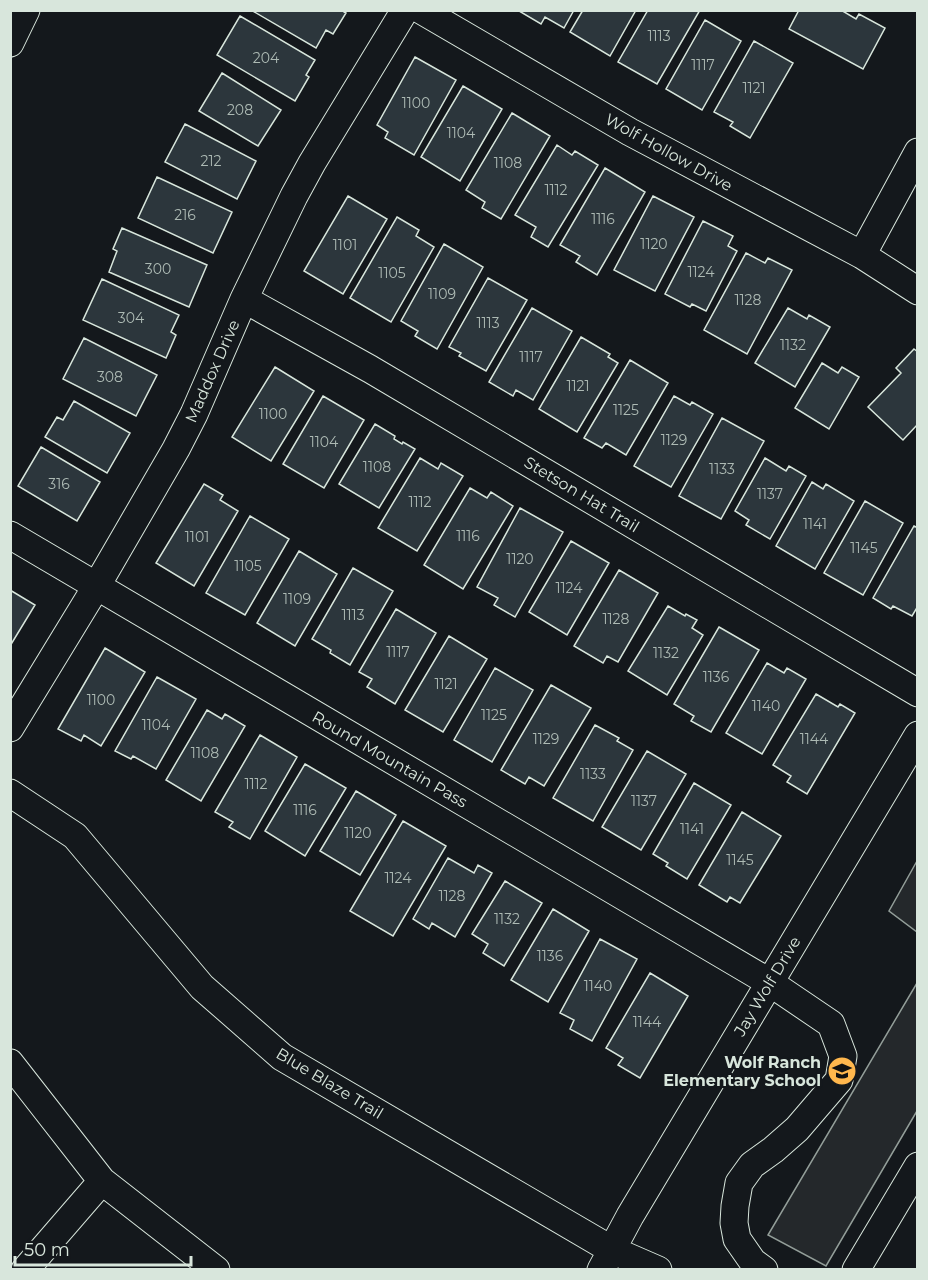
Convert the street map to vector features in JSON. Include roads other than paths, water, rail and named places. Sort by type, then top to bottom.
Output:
[{"type":"street","points":[[10,43],[26,10]]},
{"type":"street","name":"Maddox Drive","points":[[10,728],[185,432],[244,299],[294,196],[405,10]]},
{"type":"street","name":"Wolf Hollow Drive","points":[[421,10],[630,132],[862,255],[918,291]]},
{"type":"street","points":[[862,255],[918,152]]},
{"type":"street","name":"Stetson Hat Trail","points":[[244,299],[370,369],[918,693]]},
{"type":"street","name":"Round Mountain Pass","points":[[10,535],[769,982],[831,1023],[843,1056],[839,1080],[797,1130],[752,1165],[739,1183],[734,1223],[737,1239],[753,1262],[764,1269]]},
{"type":"street","name":"Jay Wolf Drive","points":[[607,1260],[630,1216],[918,735]]},
{"type":"street","name":"Blue Blaze Trail","points":[[10,792],[75,836],[202,987],[282,1057],[607,1260],[658,1269]]},
{"type":"street","points":[[10,1064],[102,1181],[216,1269]]},
{"type":"street","points":[[856,1269],[918,1166]]},
{"type":"street","points":[[25,1269],[102,1181]]},
{"type":"place","name":"Wolf Ranch Elementary School","points":[[842,1071]]}]
